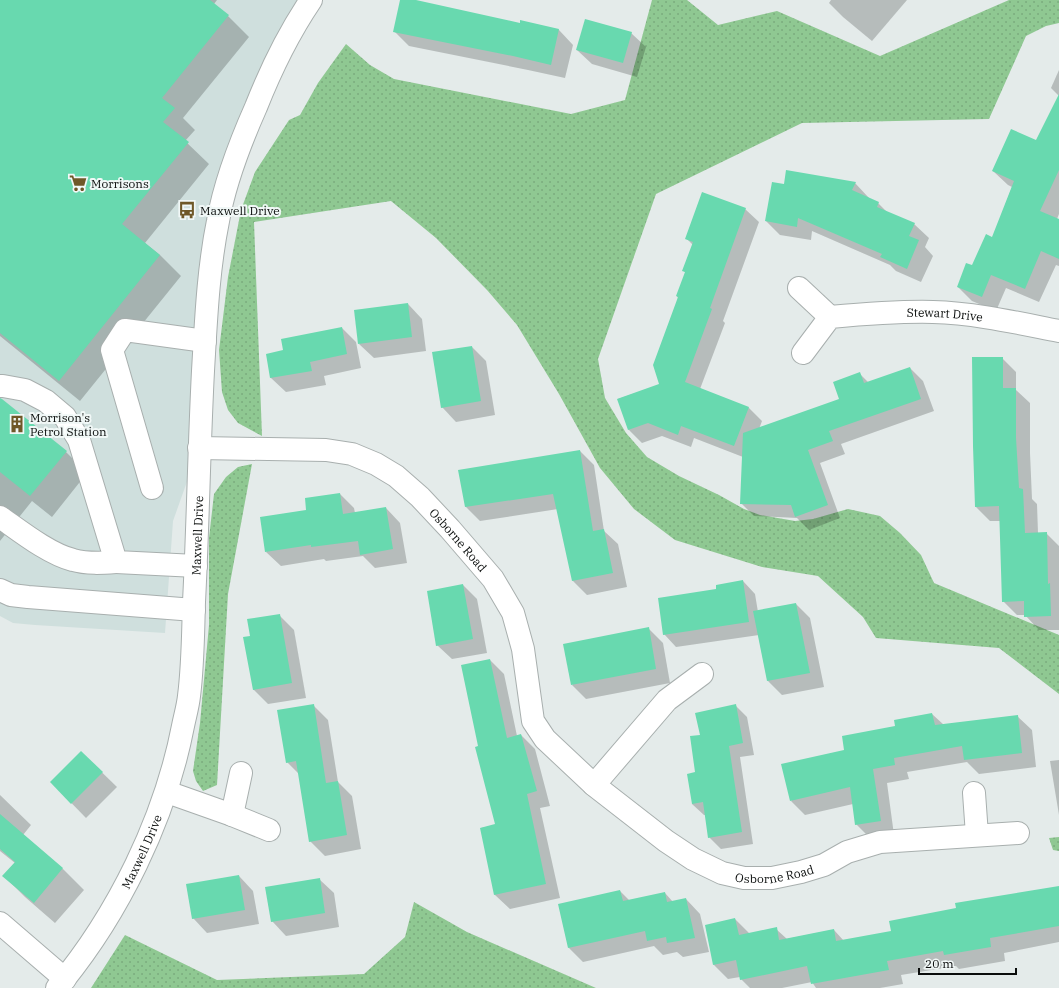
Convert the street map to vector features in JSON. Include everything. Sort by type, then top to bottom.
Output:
[{"type":"street","name":"Maxwell Drive","points":[[61,983],[98,934],[136,867],[167,792],[179,745],[189,696],[196,566],[199,448],[208,282],[218,219],[239,145],[273,65],[284,43],[311,0]]},
{"type":"street","points":[[799,288],[830,318],[803,353]]},
{"type":"street","name":"Stewart Drive","points":[[830,318],[887,312],[934,312],[994,318],[1059,331]]},
{"type":"street","points":[[152,488],[112,350],[126,330],[205,341]]},
{"type":"street","points":[[0,386],[25,390],[46,401],[65,417],[79,440],[116,562]]},
{"type":"street","name":"Osborne Road","points":[[199,448],[302,448],[326,450],[352,454],[376,464],[396,476],[420,497],[450,529],[493,579],[513,612],[523,649],[533,721],[545,739],[594,786],[666,841],[693,859],[722,873],[744,878],[772,878],[801,872],[824,865],[847,852],[880,842],[977,834],[1018,833]]},
{"type":"street","points":[[0,517],[31,539],[72,560],[93,563],[116,562],[196,566]]},
{"type":"street","points":[[0,590],[11,595],[28,597],[194,610]]},
{"type":"street","points":[[594,786],[667,700],[702,674]]},
{"type":"street","points":[[232,815],[242,773]]},
{"type":"street","points":[[167,792],[269,830]]},
{"type":"street","points":[[974,793],[977,834]]},
{"type":"street","points":[[0,923],[61,983]]},
{"type":"shaded area","points":[[0,0],[311,0],[227,185],[199,448],[173,521],[165,633],[13,623],[0,616]]},
{"type":"green space","points":[[652,0],[687,0],[718,25],[777,11],[880,56],[1009,0],[1059,0],[1059,23],[1046,26],[1026,36],[989,119],[802,123],[656,194],[598,359],[605,398],[626,433],[647,457],[679,476],[744,509],[760,515],[795,521],[813,519],[848,509],[880,516],[900,533],[921,555],[934,583],[1059,635],[1059,694],[999,648],[876,638],[863,617],[818,576],[762,567],[675,540],[634,509],[600,468],[559,394],[517,325],[487,290],[436,238],[391,201],[254,222],[262,436],[238,423],[228,410],[222,392],[219,350],[228,277],[241,210],[255,172],[289,120],[300,115],[318,83],[346,44],[370,65],[394,79],[571,114],[625,100]]},
{"type":"green space","points":[[252,464],[228,594],[217,785],[203,791],[196,781],[193,771],[200,723],[209,625],[209,538],[214,494],[226,477],[238,467]]},
{"type":"green space","points":[[1059,837],[1059,851],[1053,850],[1049,838]]},
{"type":"green space","points":[[414,902],[467,932],[596,988],[91,988],[125,935],[217,980],[364,974],[405,937]]},
{"type":"building","name":"Morrisons","points":[[0,0],[210,0],[229,15],[162,98],[175,108],[163,122],[189,142],[122,224],[160,255],[59,381],[0,333]]},
{"type":"building","points":[[400,0],[416,0],[520,23],[520,20],[559,29],[551,65],[393,32]]},
{"type":"building","points":[[585,19],[632,32],[623,63],[576,50]]},
{"type":"building","points":[[1059,94],[1059,170],[1040,211],[1059,219],[1059,259],[1041,251],[1025,289],[991,275],[982,297],[957,287],[966,263],[972,265],[986,234],[992,237],[1014,181],[992,171],[1011,129],[1036,140]]},
{"type":"building","points":[[786,170],[856,182],[852,190],[879,202],[877,207],[915,223],[909,236],[919,240],[907,269],[880,257],[882,254],[798,218],[797,227],[765,221],[772,182],[784,184]]},
{"type":"building","points":[[702,192],[746,208],[710,308],[712,309],[685,382],[749,407],[734,446],[681,426],[678,435],[648,423],[628,430],[617,399],[659,384],[653,365],[678,297],[676,296],[685,272],[682,271],[693,242],[685,239]]},
{"type":"building","points":[[408,303],[412,337],[358,344],[354,310]]},
{"type":"building","points":[[342,327],[347,354],[310,362],[312,371],[270,378],[266,354],[283,350],[281,339]]},
{"type":"building","points":[[472,346],[481,401],[441,408],[432,352]]},
{"type":"building","points":[[972,357],[1003,357],[1003,388],[1016,388],[1016,438],[1019,488],[1023,489],[1025,533],[1047,532],[1048,584],[1050,583],[1051,616],[1024,617],[1024,601],[1002,602],[999,506],[975,507]]},
{"type":"building","points":[[910,367],[921,399],[829,431],[833,441],[808,450],[828,505],[795,517],[791,505],[740,504],[743,433],[839,399],[833,382],[860,372],[864,383]]},
{"type":"building","name":"Morrison's Petrol Station","points":[[0,398],[67,451],[30,496],[0,472]]},
{"type":"building","points":[[580,450],[593,531],[604,529],[613,573],[572,581],[553,494],[465,507],[458,470]]},
{"type":"building","points":[[340,493],[343,514],[386,507],[393,549],[360,555],[358,541],[311,547],[311,545],[265,552],[260,517],[306,510],[305,498]]},
{"type":"building","points":[[743,580],[749,622],[663,635],[658,598],[716,589],[716,585]]},
{"type":"building","points":[[463,584],[473,639],[436,646],[427,591]]},
{"type":"building","points":[[796,603],[810,673],[767,681],[753,611]]},
{"type":"building","points":[[280,614],[292,683],[253,690],[243,637],[250,636],[247,619]]},
{"type":"building","points":[[649,627],[656,669],[571,685],[563,644]]},
{"type":"building","points":[[490,659],[507,738],[521,734],[537,791],[527,794],[546,884],[494,895],[480,828],[495,824],[475,747],[478,746],[461,665]]},
{"type":"building","points":[[314,704],[326,783],[338,781],[347,835],[309,842],[296,761],[286,763],[277,710]]},
{"type":"building","points":[[736,704],[743,743],[729,746],[742,832],[708,838],[703,802],[692,804],[687,774],[695,772],[690,736],[700,735],[695,713]]},
{"type":"building","points":[[932,713],[935,725],[1018,715],[1022,753],[964,760],[962,746],[894,758],[895,765],[873,769],[881,821],[855,825],[850,787],[790,801],[781,764],[844,750],[842,736],[895,726],[894,720]]},
{"type":"building","points":[[81,751],[103,772],[71,804],[50,782]]},
{"type":"building","points":[[0,814],[63,868],[34,903],[2,876],[15,862],[0,849]]},
{"type":"building","points":[[239,875],[245,910],[192,919],[186,884]]},
{"type":"building","points":[[320,878],[325,913],[271,922],[265,887]]},
{"type":"building","points":[[1059,886],[1059,926],[990,938],[991,947],[944,955],[943,951],[887,961],[889,970],[811,984],[807,966],[740,980],[736,960],[713,965],[705,925],[735,918],[739,935],[777,927],[779,940],[834,929],[836,941],[891,931],[889,921],[956,908],[955,903]]},
{"type":"building","points":[[620,890],[623,901],[665,892],[667,902],[686,898],[695,938],[667,943],[666,937],[647,941],[645,931],[568,948],[558,904]]},
{"type":"place","name":"Morrisons","points":[[78,183]]},
{"type":"place","name":"Maxwell Drive","points":[[187,210]]},
{"type":"place","name":"Morrison's Petrol Station","points":[[17,424]]}]
